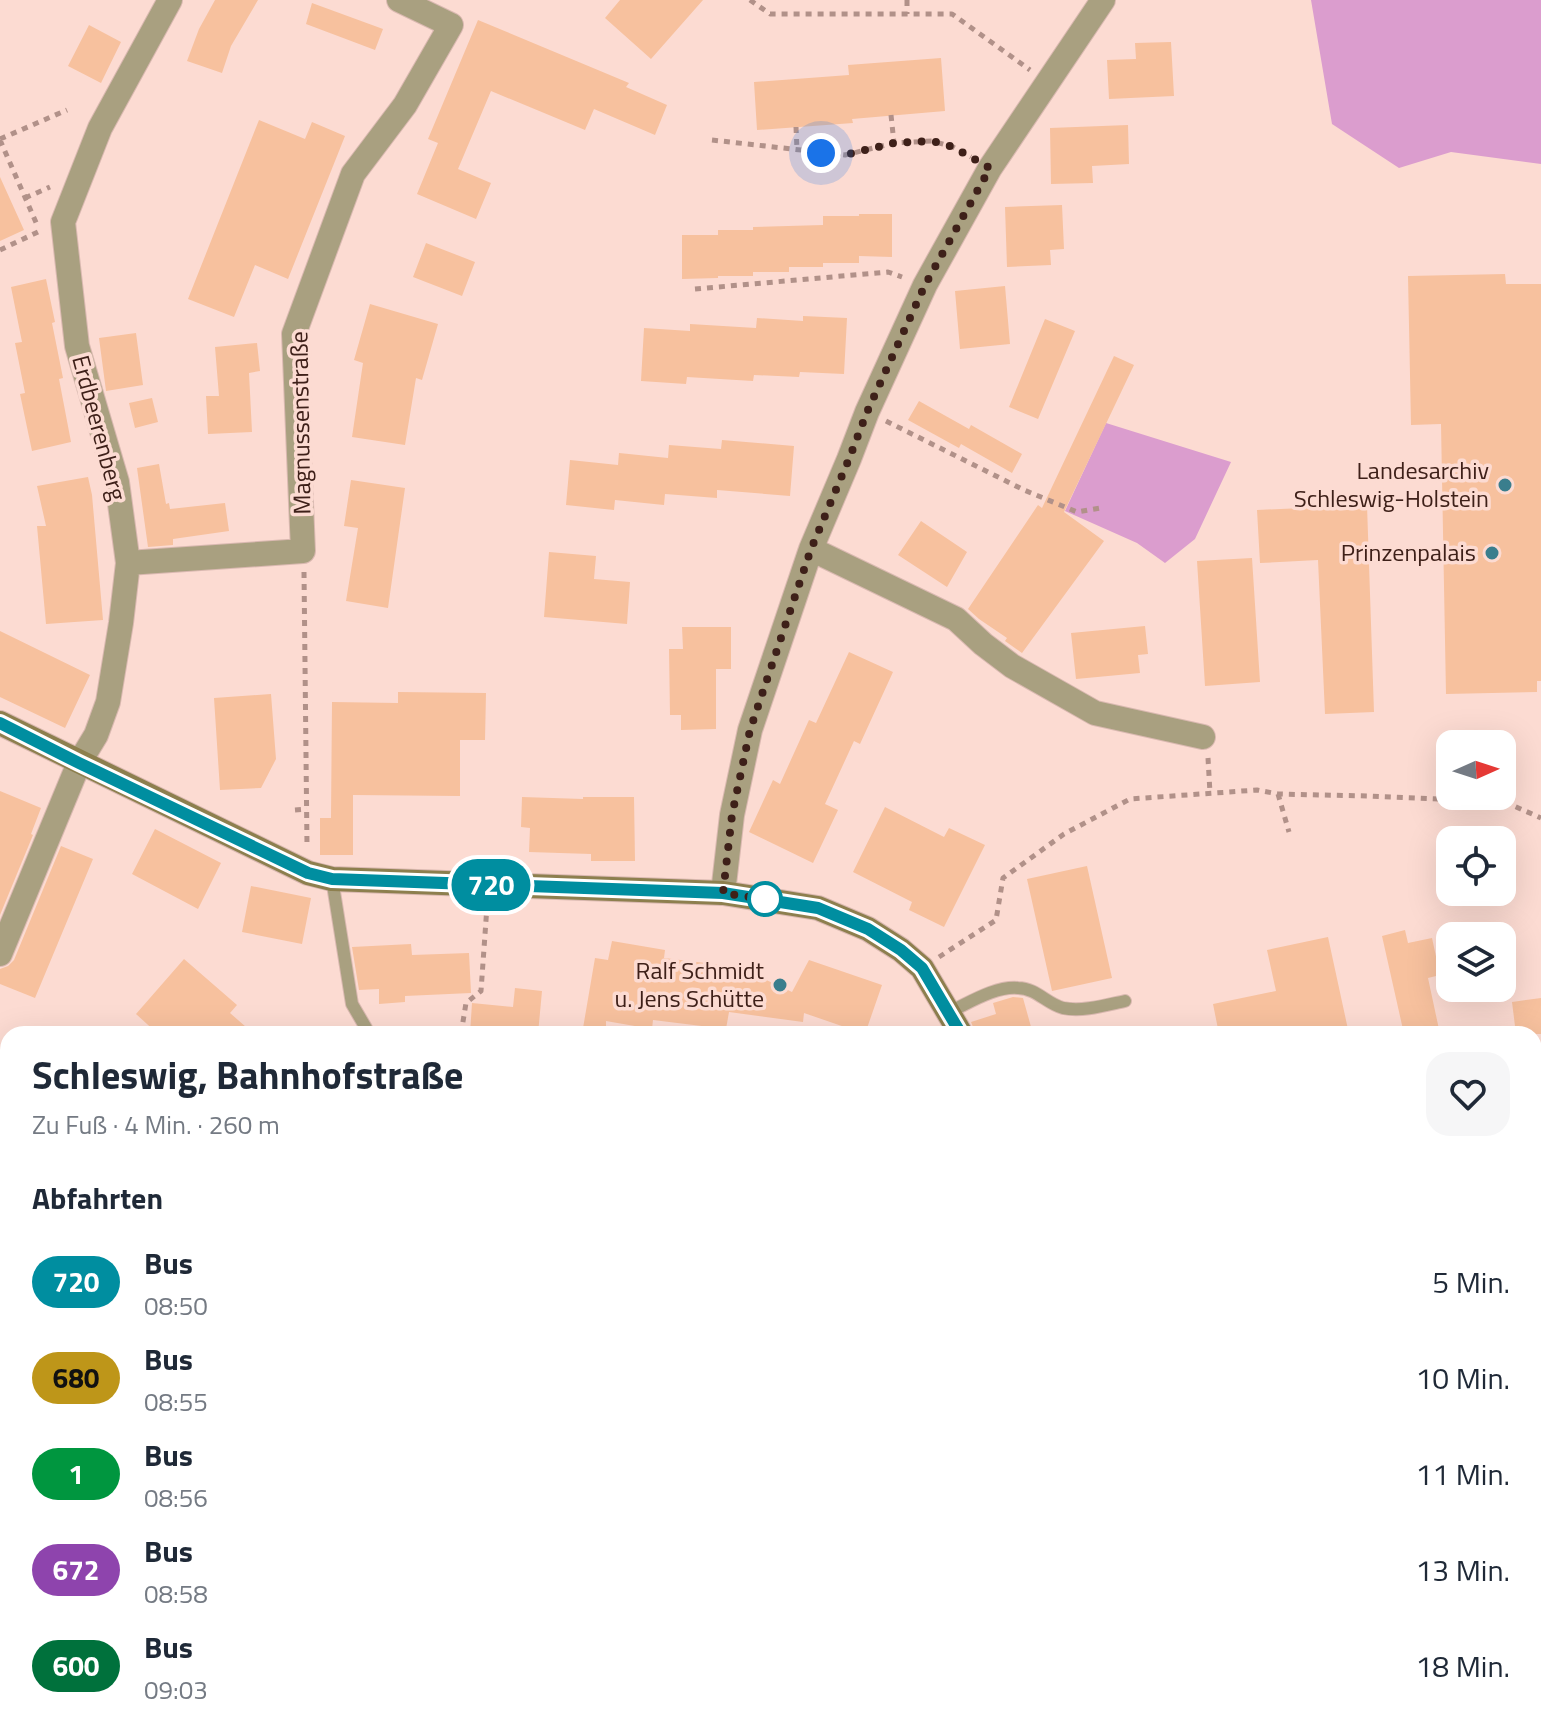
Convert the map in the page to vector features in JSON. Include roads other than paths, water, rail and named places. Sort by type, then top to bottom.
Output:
[{"type":"street","name":"Erdbeerenberg","points":[[0,954],[79,763],[96,735],[108,702],[128,563],[117,482],[77,346],[63,222],[100,128],[170,0]]},
{"type":"street","name":"Magnussenstraße","points":[[128,563],[303,551],[294,334],[353,174],[405,105],[451,25],[399,0]]},
{"type":"street","points":[[723,893],[732,815],[750,730],[811,549],[867,412],[925,285],[990,168],[1103,0]]},
{"type":"street","points":[[811,549],[956,619],[1012,666],[1095,713],[1203,737]]},
{"type":"street","points":[[0,723],[308,873],[332,879],[723,893],[818,908],[868,929],[901,950],[922,968],[957,1026]]},
{"type":"lane","points":[[332,879],[352,1004],[365,1026]]},
{"type":"lane","points":[[949,1012],[998,991],[1016,987],[1029,989],[1062,1008],[1081,1009],[1125,1001]]},
{"type":"place","name":"Landesarchiv Schleswig-Holstein","points":[[1505,485]]},
{"type":"place","name":"Prinzenpalais","points":[[1492,553]]},
{"type":"place","name":"Ralf Schmidt u. Jens Schütte","points":[[780,985]]}]
